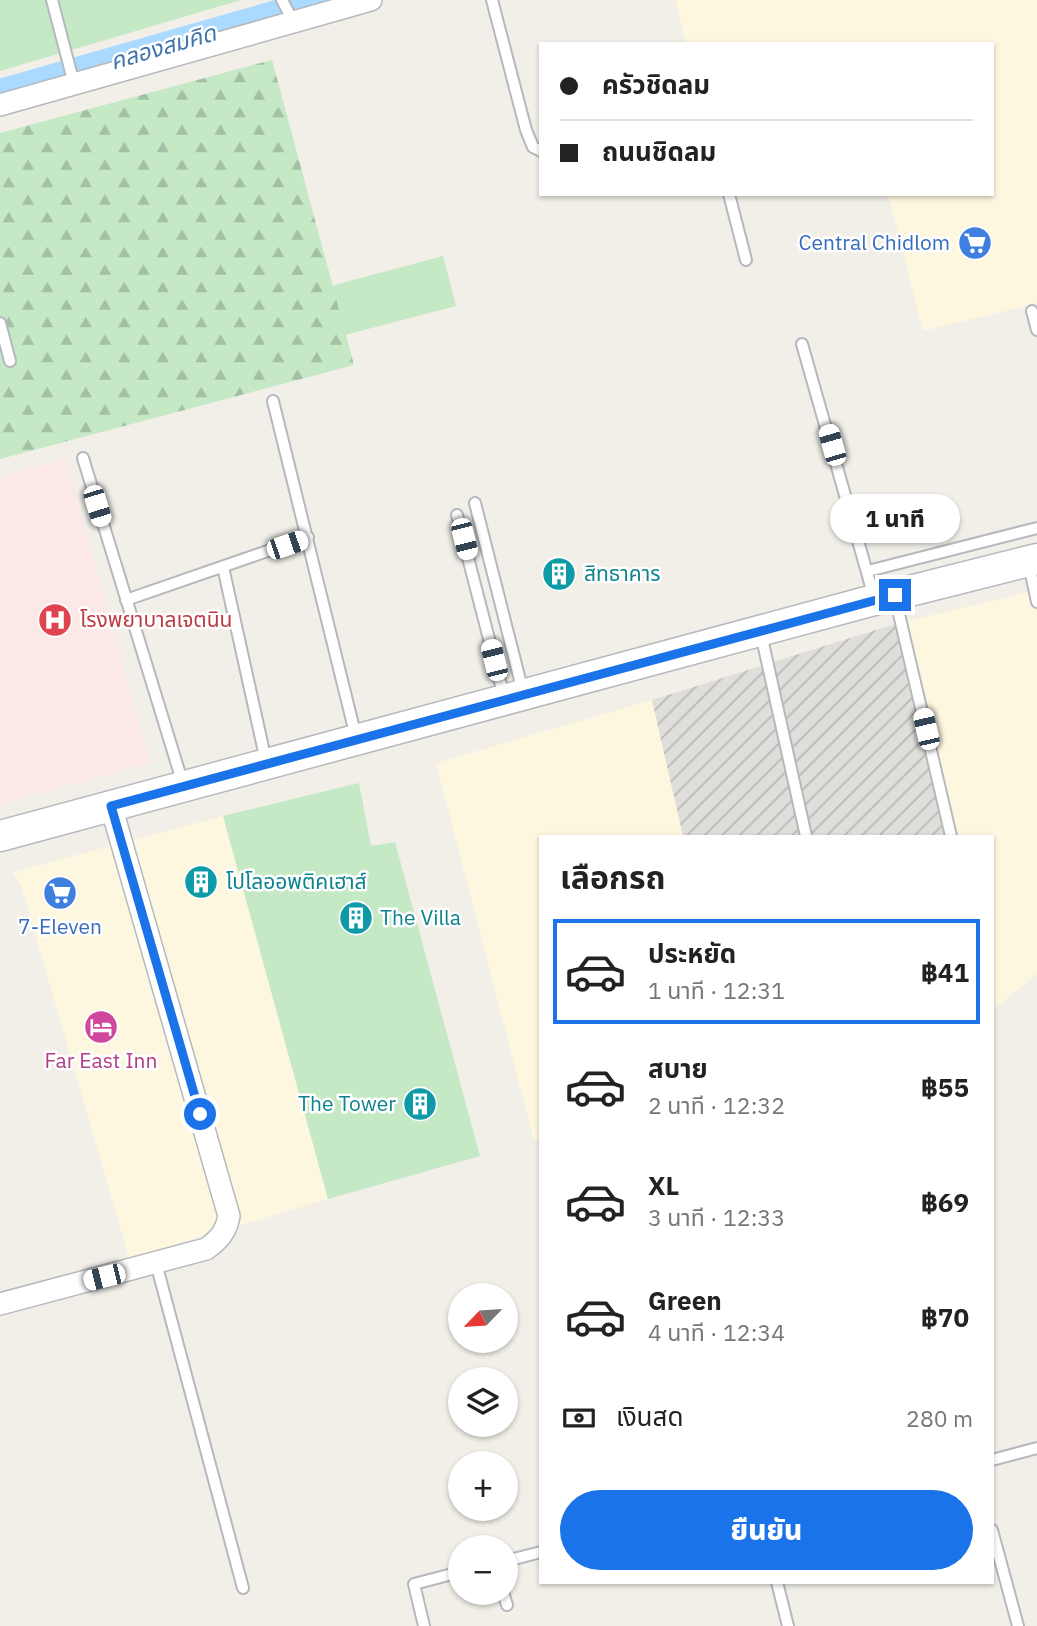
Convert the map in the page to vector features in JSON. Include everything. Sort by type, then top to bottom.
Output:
[{"type":"street","points":[[0,105],[371,0]]},
{"type":"street","points":[[0,836],[760,631],[879,589],[1033,560]]},
{"type":"street","points":[[0,1304],[206,1250],[218,1241],[227,1228],[229,1216],[111,806]]},
{"type":"lane","points":[[282,0],[294,23]]},
{"type":"lane","points":[[492,0],[526,130],[533,147],[539,150]]},
{"type":"lane","points":[[52,3],[74,84]]},
{"type":"lane","points":[[730,196],[746,260]]},
{"type":"lane","points":[[1032,311],[1037,330]]},
{"type":"lane","points":[[0,323],[10,361]]},
{"type":"lane","points":[[803,344],[879,589],[951,835]]},
{"type":"lane","points":[[273,401],[357,739]]},
{"type":"lane","points":[[83,458],[184,786]]},
{"type":"lane","points":[[475,503],[514,697]]},
{"type":"lane","points":[[457,515],[514,697]]},
{"type":"lane","points":[[879,589],[1037,528]]},
{"type":"lane","points":[[126,600],[308,537]]},
{"type":"lane","points":[[1033,560],[1037,602]]},
{"type":"lane","points":[[223,567],[267,764]]},
{"type":"lane","points":[[760,631],[806,835]]},
{"type":"lane","points":[[156,1263],[243,1588]]},
{"type":"lane","points":[[994,1459],[1037,1448]]},
{"type":"lane","points":[[994,1538],[1017,1626]]},
{"type":"lane","points":[[518,1558],[539,1553]]},
{"type":"lane","points":[[424,1626],[414,1584],[448,1575]]},
{"type":"lane","points":[[778,1584],[788,1626]]},
{"type":"shaded area","points":[[676,0],[1037,0],[1037,303],[923,331],[889,196],[994,196],[994,42],[686,42]]},
{"type":"shaded area","name":"โรงพยาบาลเจตนิน","points":[[66,459],[150,763],[0,804],[0,477]]},
{"type":"shaded area","points":[[1037,590],[1037,974],[994,1008],[994,835],[945,835],[895,624]]},
{"type":"shaded area","points":[[895,624],[945,835],[683,835],[652,700]]},
{"type":"shaded area","points":[[652,700],[683,835],[539,835],[539,1140],[534,1141],[436,763]]},
{"type":"shaded area","points":[[223,816],[328,1199],[129,1258],[21,885],[13,872]]},
{"type":"green space","points":[[0,0],[241,0],[0,71]]},
{"type":"green space","points":[[272,60],[354,365],[0,459],[0,133]]},
{"type":"green space","points":[[443,256],[456,306],[341,336],[327,287]]},
{"type":"green space","points":[[359,783],[371,846],[395,842],[480,1156],[328,1199],[223,816]]},
{"type":"waterway","name":"คลองสมคิด","points":[[0,93],[326,0]]},
{"type":"place","name":"Central Chidlom","points":[[975,243]]},
{"type":"place","name":"สิทธาคาร","points":[[559,574]]},
{"type":"place","name":"โรงพยาบาลเจตนิน","points":[[55,620]]},
{"type":"place","name":"โปโลออพติคเฮาส์","points":[[201,882]]},
{"type":"place","name":"7-Eleven","points":[[60,893]]},
{"type":"place","name":"The Villa","points":[[356,918]]},
{"type":"place","name":"Far East Inn","points":[[101,1027]]},
{"type":"place","name":"The Tower","points":[[420,1104]]},
{"type":"route","points":[[200,1114],[111,806],[895,595]]}]
